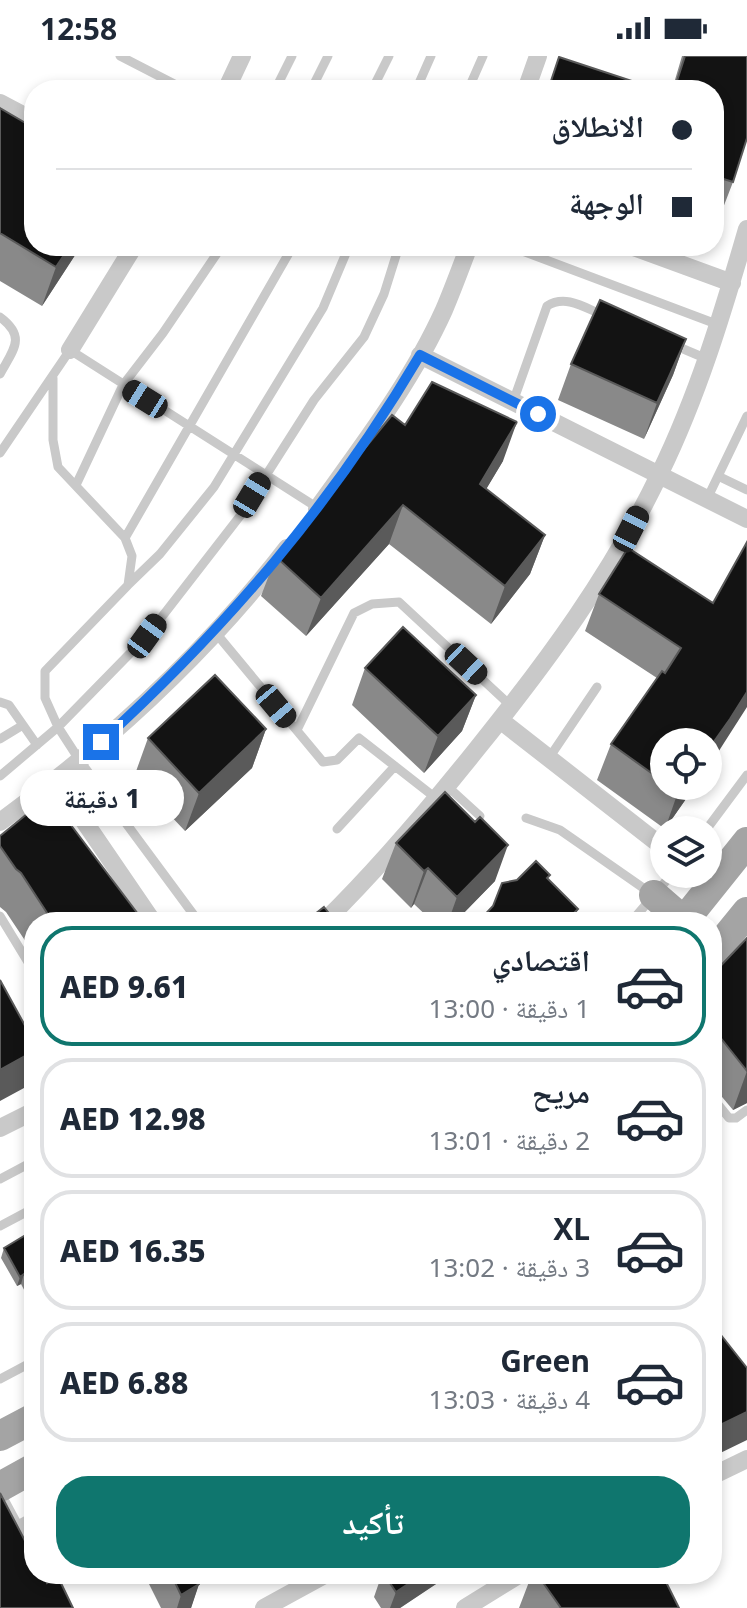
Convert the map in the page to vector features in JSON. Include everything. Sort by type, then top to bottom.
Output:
[{"type":"main road","points":[[691,912],[747,842]]},
{"type":"main road","points":[[665,888],[679,912]]},
{"type":"main road","points":[[722,944],[744,921]]},
{"type":"main road","points":[[0,1436],[24,1423]]},
{"type":"main road","points":[[0,1489],[24,1474]]},
{"type":"street","points":[[231,80],[242,56]]},
{"type":"street","points":[[530,80],[538,56]]},
{"type":"street","points":[[0,103],[24,116]]},
{"type":"street","points":[[334,912],[367,880],[506,713],[581,610],[631,529],[659,475],[707,359],[747,229]]},
{"type":"street","points":[[70,350],[128,256]]},
{"type":"street","points":[[0,822],[80,761],[164,685],[215,632],[309,519],[388,410],[444,311],[465,256]]},
{"type":"street","points":[[658,256],[732,283]]},
{"type":"street","points":[[420,355],[747,519]]},
{"type":"street","points":[[506,713],[549,758],[650,837]]},
{"type":"street","points":[[56,780],[146,912]]},
{"type":"street","points":[[0,1128],[24,1116]]},
{"type":"street","points":[[722,1471],[747,1459]]},
{"type":"street","points":[[264,1608],[308,1584]]},
{"type":"street","points":[[465,1608],[504,1584]]},
{"type":"lane","points":[[120,56],[167,80]]},
{"type":"lane","points":[[280,80],[292,56]]},
{"type":"lane","points":[[316,80],[328,56]]},
{"type":"lane","points":[[377,80],[389,56]]},
{"type":"lane","points":[[420,80],[431,56]]},
{"type":"lane","points":[[472,80],[483,56]]},
{"type":"lane","points":[[76,485],[123,385],[215,256]]},
{"type":"lane","points":[[125,538],[287,256]]},
{"type":"lane","points":[[192,912],[58,727],[45,698],[45,671],[160,554],[214,487],[323,308],[345,256]]},
{"type":"lane","points":[[0,776],[58,727],[147,636],[240,516],[314,400],[364,337],[384,294],[396,256]]},
{"type":"lane","points":[[536,256],[719,325]]},
{"type":"lane","points":[[513,402],[547,306],[566,300],[608,318]]},
{"type":"lane","points":[[0,317],[14,331],[17,344],[0,374]]},
{"type":"lane","points":[[665,341],[707,359]]},
{"type":"lane","points":[[0,453],[70,350],[265,474],[309,519]]},
{"type":"lane","points":[[53,378],[53,440],[58,467],[125,538],[132,556],[128,585]]},
{"type":"lane","points":[[707,499],[747,416]]},
{"type":"lane","points":[[718,476],[747,490]]},
{"type":"lane","points":[[297,730],[354,613],[372,604],[399,602],[506,713]]},
{"type":"lane","points":[[215,632],[323,762],[337,760],[359,738],[395,766],[480,816]]},
{"type":"lane","points":[[549,758],[597,687]]},
{"type":"lane","points":[[0,702],[9,705],[37,745]]},
{"type":"lane","points":[[0,739],[23,725]]},
{"type":"lane","points":[[337,829],[395,766]]},
{"type":"lane","points":[[716,816],[747,775]]},
{"type":"lane","points":[[526,818],[560,830],[650,878]]},
{"type":"lane","points":[[640,912],[660,888]]},
{"type":"lane","points":[[0,916],[24,956]]},
{"type":"lane","points":[[722,1109],[729,1118],[736,1118],[747,1110]]},
{"type":"lane","points":[[0,1179],[24,1166]]},
{"type":"lane","points":[[0,1226],[24,1213]]},
{"type":"lane","points":[[0,1379],[24,1366]]},
{"type":"lane","points":[[0,1489],[24,1536]]},
{"type":"lane","points":[[18,1525],[24,1522]]},
{"type":"building","points":[[685,56],[747,56],[747,138],[733,182],[724,179],[724,80],[677,80]]},
{"type":"building","points":[[559,57],[629,80],[551,80]]},
{"type":"building","points":[[0,108],[24,122],[24,248],[0,233]]},
{"type":"building","points":[[38,256],[63,256],[56,267]]},
{"type":"building","points":[[600,300],[686,339],[657,403],[571,364]]},
{"type":"building","points":[[432,382],[517,422],[480,484],[545,535],[505,586],[403,505],[321,598],[276,557],[392,415],[405,425]]},
{"type":"building","points":[[747,542],[747,692],[722,730],[650,728],[650,772],[611,744],[681,648],[599,594],[628,548],[713,603]]},
{"type":"building","points":[[403,627],[476,695],[438,736],[365,668]]},
{"type":"building","points":[[215,675],[266,729],[199,793],[148,738]]},
{"type":"building","points":[[445,792],[475,822],[480,817],[508,845],[457,897],[428,868],[424,871],[396,843]]},
{"type":"building","points":[[49,796],[136,912],[46,912],[0,846],[0,836]]},
{"type":"building","points":[[536,861],[550,875],[547,878],[578,909],[575,912],[487,912],[502,883],[517,880]]},
{"type":"building","points":[[747,938],[747,1071],[722,1040],[722,964]]},
{"type":"building","points":[[0,980],[24,1024],[24,1057],[0,1070]]},
{"type":"building","points":[[24,1236],[24,1274],[20,1277],[4,1248]]},
{"type":"building","points":[[722,1336],[747,1368],[747,1412],[722,1424]]},
{"type":"building","points":[[0,1493],[24,1539],[24,1584],[61,1584],[73,1608],[0,1608]]},
{"type":"building","points":[[176,1584],[199,1584],[181,1595]]},
{"type":"building","points":[[391,1584],[408,1584],[396,1592]]},
{"type":"building","points":[[544,1584],[667,1584],[679,1608],[561,1608]]},
{"type":"route","points":[[101,742],[164,685],[226,620],[284,552],[388,410],[420,355],[538,414]]}]
